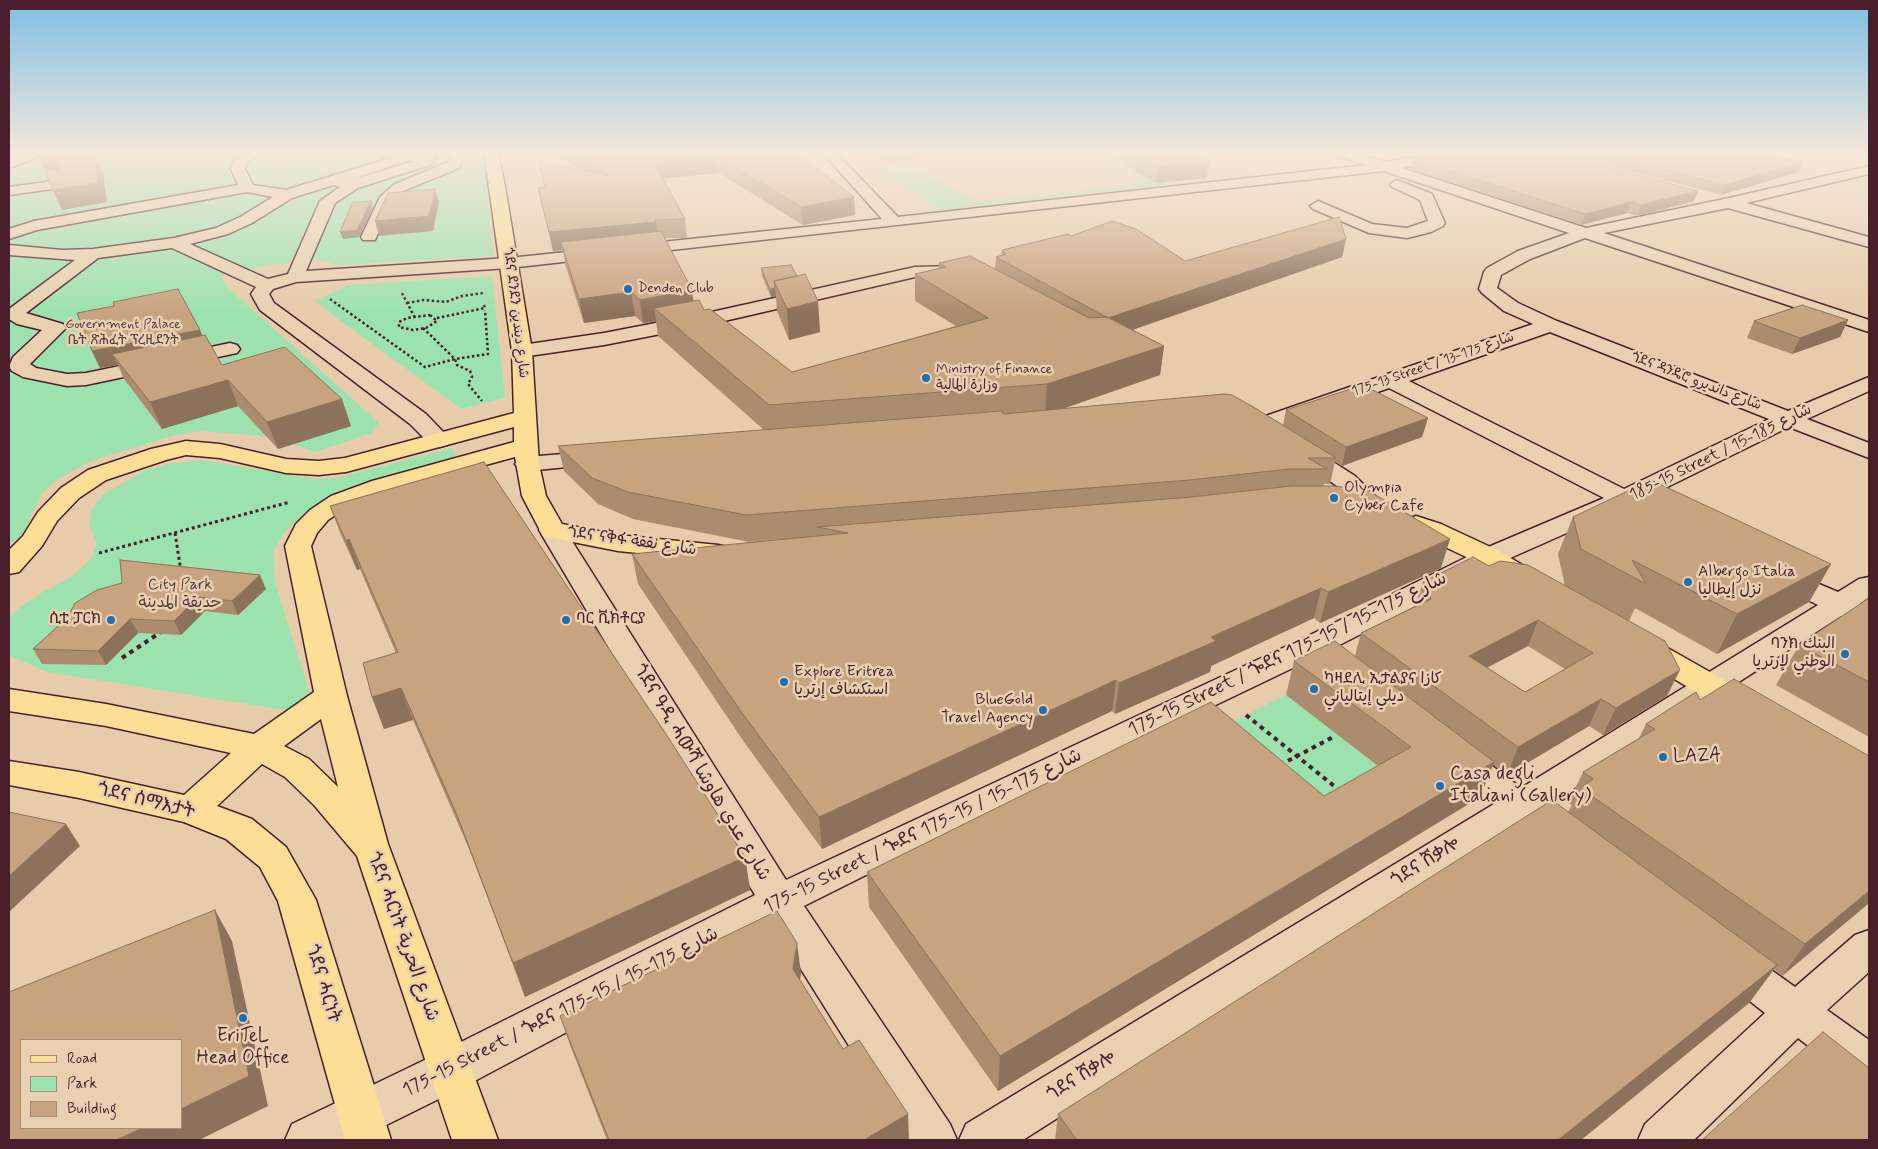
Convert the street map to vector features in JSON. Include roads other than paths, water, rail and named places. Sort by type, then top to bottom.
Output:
[{"type":"main road","name":"ጎደና ደንደን شارع ديندين","points":[[501,206],[522,351],[527,455]]},
{"type":"main road","points":[[9,566],[33,540],[47,517],[70,493],[97,475],[143,459],[186,448],[220,451],[286,466],[319,468],[346,465],[525,417]]},
{"type":"main road","points":[[373,850],[331,696],[300,564],[298,546],[305,530],[319,515],[340,501],[381,486],[527,455]]},
{"type":"main road","name":"ጎደና ናቅፋ شارع نقفة","points":[[527,455],[534,496],[552,530],[618,543],[738,553]]},
{"type":"main road","points":[[1337,506],[1376,512],[1432,530],[1489,557],[1549,592]]},
{"type":"main road","points":[[1626,637],[1778,725]]},
{"type":"main road","points":[[190,810],[259,748],[331,696]]},
{"type":"main road","points":[[9,700],[106,714],[259,748]]},
{"type":"main road","name":"ጎደና ሓርነት شارع الحرية","points":[[259,748],[297,768],[326,796],[373,850],[475,1140]]},
{"type":"main road","name":"ጎደና ሰማእታት","points":[[9,773],[190,810],[239,829],[273,857]]},
{"type":"main road","name":"ጎደና ሓርነት","points":[[273,857],[297,900],[365,1127]]},
{"type":"street","points":[[9,234],[34,226],[149,206]]},
{"type":"street","points":[[9,250],[93,254],[174,243],[222,231],[246,220],[270,206]]},
{"type":"street","points":[[295,277],[326,206]]},
{"type":"street","points":[[369,237],[383,206]]},
{"type":"street","points":[[879,206],[894,222]]},
{"type":"street","points":[[174,243],[266,285],[295,277],[509,263],[1040,206]]},
{"type":"street","points":[[1318,206],[1369,228],[1407,233],[1425,229],[1436,223],[1429,206]]},
{"type":"street","points":[[1500,206],[1869,326]]},
{"type":"street","points":[[1583,233],[1716,206]]},
{"type":"street","points":[[1738,206],[1869,242]]},
{"type":"street","name":"ጎደና ዳንዴሮ شارع دانديرو","points":[[1583,233],[1524,256],[1493,272],[1488,289],[1511,307],[1550,325],[1869,451]]},
{"type":"street","points":[[93,254],[16,312],[15,316],[24,320],[56,328],[20,361],[19,367],[30,373],[67,380],[86,378],[230,349]]},
{"type":"street","points":[[522,351],[604,339],[707,319],[915,272],[953,271],[982,278]]},
{"type":"street","points":[[266,285],[260,294],[267,306],[418,419],[440,440]]},
{"type":"street","name":"175-13 Street / شارع 175-13","points":[[1376,512],[1346,481],[1251,421],[1390,380],[1550,325]]},
{"type":"street","points":[[1390,380],[1651,512]]},
{"type":"street","name":"185-15 Street / شارع 185-15","points":[[1489,557],[1624,499],[1788,418],[1869,383]]},
{"type":"street","points":[[527,455],[616,457]]},
{"type":"street","name":"ጎደና ዓዲ ሓውሻ شارع عدي هاوشا","points":[[552,530],[779,901],[934,1140]]},
{"type":"street","name":"175-15 Street / ጐደና 175-15 / شارع 175-15","points":[[308,1140],[365,1127],[451,1070],[779,901],[990,798],[1313,646],[1489,557]]},
{"type":"street","points":[[1758,564],[1854,611]]},
{"type":"street","name":"ጎደና ሸቃሎ","points":[[982,1140],[1711,686],[1854,611],[1869,585]]},
{"type":"street","points":[[1313,646],[1344,670]]},
{"type":"street","points":[[1431,737],[1558,834]]},
{"type":"street","points":[[1709,947],[1869,1066]]},
{"type":"street","points":[[1661,1140],[1796,1012],[1869,947]]},
{"type":"place","name":"Denden Club","points":[[628,289]]},
{"type":"place","name":"Ministry of Finance وزارة المالية","points":[[926,378]]},
{"type":"place","name":"Olympia Cyber Cafe","points":[[1334,498]]},
{"type":"place","name":"Albergo Italia نزل إيطاليا","points":[[1688,582]]},
{"type":"place","name":"ሲቲ ፓርክ","points":[[111,620]]},
{"type":"place","name":"ባር ቪክቶርያ","points":[[566,620]]},
{"type":"place","name":"ባንክ البنك الوطني لإرتريا","points":[[1845,654]]},
{"type":"place","name":"Explore Eritrea استكشاف إرتريا","points":[[784,682]]},
{"type":"place","name":"ካዛደሊ ኢታልያና كازا ديلي إيتالياني","points":[[1314,689]]},
{"type":"place","name":"BlueGold Travel Agency","points":[[1043,710]]},
{"type":"place","name":"LAZA","points":[[1663,757]]},
{"type":"place","name":"Casa degli Italiani (Gallery)","points":[[1440,786]]},
{"type":"place","name":"EriTeL Head Office","points":[[243,1018]]},
{"type":"park label","name":"Government Palace ቤት ጽሕፈት ፕረዚደንት","points":[[123,334]]},
{"type":"park label","name":"City Park حديقة المدينة","points":[[180,595]]}]
